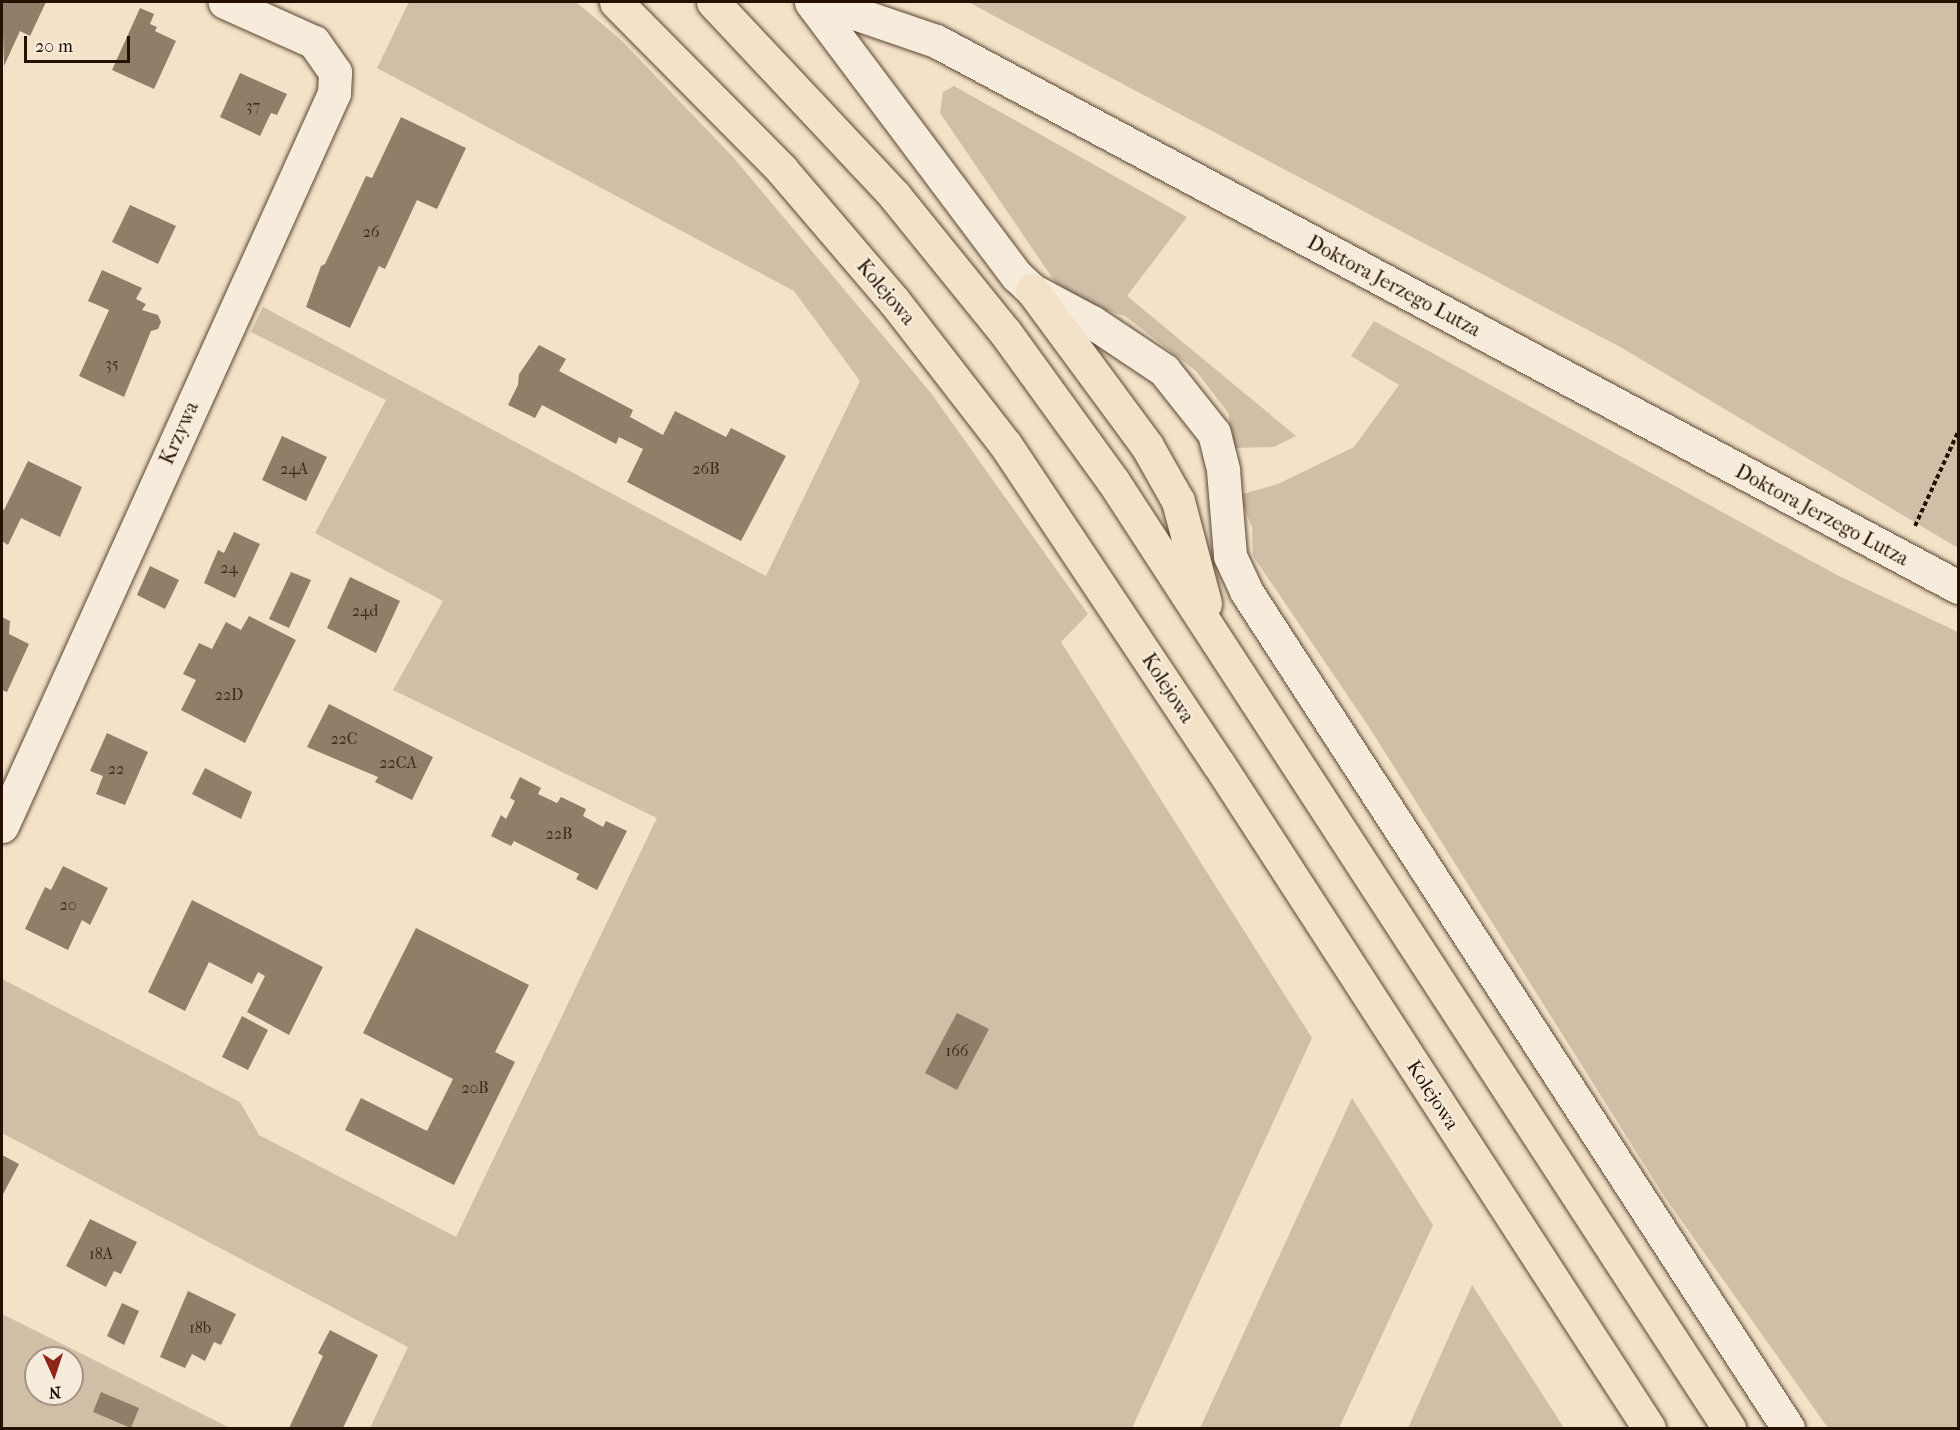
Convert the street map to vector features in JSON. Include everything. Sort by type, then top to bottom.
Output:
[{"type":"highway","name":"Kolejowa","points":[[616,2],[782,170],[901,309],[1005,444],[1205,743],[1649,1428]]},
{"type":"highway","points":[[713,2],[846,141],[983,304],[1106,472],[1210,626],[1729,1428]]},
{"type":"highway","points":[[1032,290],[1147,446],[1178,501],[1210,626]]},
{"type":"street","name":"Krzywa","points":[[2,826],[334,93],[335,72],[314,42],[225,2]]},
{"type":"street","points":[[811,2],[1017,276],[1032,290],[1092,322],[1164,370],[1192,401],[1214,433],[1223,470],[1230,556],[1246,591],[1788,1428]]},
{"type":"street","name":"Doktora Jerzego Lutza","points":[[822,2],[936,41],[1959,587]]},
{"type":"path","points":[[1900,557],[1959,432]]},
{"type":"shaded area","points":[[409,2],[576,2],[621,40],[733,157],[931,393],[1088,614],[1061,642],[1312,1038],[1132,1428],[370,1428],[408,1347],[2,1133],[2,979],[240,1102],[259,1135],[456,1237],[657,818],[393,690],[443,601],[315,533],[386,400],[251,332],[263,307],[766,576],[860,381],[794,291],[377,68]]},
{"type":"shaded area","points":[[968,2],[1958,2],[1958,548],[1622,348]]},
{"type":"shaded area","points":[[954,86],[1187,217],[1127,296],[1296,436],[1274,447],[1230,448],[1229,414],[1196,371],[1125,316],[1066,298],[940,113],[943,92]]},
{"type":"shaded area","points":[[1374,321],[1837,575],[1958,632],[1958,1428],[1828,1428],[1664,1196],[1369,727],[1253,556],[1252,527],[1239,495],[1278,484],[1354,447],[1399,385],[1351,356]]},
{"type":"shaded area","points":[[1352,1098],[1433,1225],[1339,1428],[1200,1428]]},
{"type":"shaded area","points":[[1472,1285],[1564,1428],[1408,1428]]},
{"type":"shaded area","points":[[2,1314],[66,1346],[24,1346],[24,1406],[84,1406],[84,1355],[230,1428],[2,1428]]},
{"type":"building","points":[[2,2],[46,2],[30,36],[20,31],[4,66]]},
{"type":"building","points":[[140,8],[154,14],[150,24],[157,27],[155,31],[176,41],[154,89],[112,70]]},
{"type":"building","points":[[240,73],[287,94],[277,115],[271,113],[260,136],[220,117]]},
{"type":"building","points":[[401,117],[466,148],[437,209],[417,200],[385,269],[379,266],[350,328],[306,307],[321,266],[325,264],[366,176],[372,178]]},
{"type":"building","points":[[130,205],[176,226],[158,264],[112,242]]},
{"type":"building","points":[[102,270],[142,288],[136,299],[146,304],[142,310],[158,315],[161,322],[158,329],[151,331],[124,397],[79,376],[109,310],[88,301]]},
{"type":"building","points":[[539,345],[566,359],[559,371],[633,410],[630,417],[663,435],[675,411],[726,437],[731,428],[786,456],[741,541],[627,482],[643,449],[619,437],[616,444],[542,405],[535,418],[508,405],[518,385],[519,374]]},
{"type":"building","points":[[282,436],[327,457],[306,501],[262,480]]},
{"type":"building","points":[[28,461],[82,487],[60,537],[21,518],[8,545],[2,541],[2,509],[4,510]]},
{"type":"building","points":[[234,532],[260,544],[235,598],[204,583],[218,550],[224,553]]},
{"type":"building","points":[[150,566],[179,580],[165,609],[137,595]]},
{"type":"building","points":[[291,572],[311,580],[289,628],[269,619]]},
{"type":"building","points":[[350,577],[400,601],[376,653],[327,628]]},
{"type":"building","points":[[249,616],[296,640],[245,743],[181,710],[196,680],[183,674],[199,643],[212,649],[226,622],[241,630]]},
{"type":"building","points":[[2,617],[10,621],[9,634],[29,644],[7,692],[2,690]]},
{"type":"building","points":[[329,704],[433,757],[412,800],[375,782],[378,777],[307,747]]},
{"type":"building","points":[[107,733],[148,752],[125,805],[96,794],[103,776],[90,771]]},
{"type":"building","points":[[205,768],[252,792],[241,819],[192,794]]},
{"type":"building","points":[[520,777],[541,788],[538,794],[557,803],[561,797],[586,809],[583,816],[603,827],[606,821],[627,831],[597,890],[576,879],[579,874],[514,841],[511,846],[491,836],[501,815],[506,819],[515,801],[510,798]]},
{"type":"building","points":[[63,866],[108,888],[90,925],[82,920],[68,950],[25,929],[45,887],[51,890]]},
{"type":"building","points":[[192,900],[323,967],[289,1035],[247,1012],[265,976],[258,972],[252,984],[209,962],[185,1011],[148,992]]},
{"type":"building","points":[[416,928],[529,985],[495,1052],[515,1062],[454,1185],[345,1130],[361,1098],[427,1131],[453,1079],[363,1033]]},
{"type":"building","points":[[957,1013],[989,1029],[957,1090],[925,1073]]},
{"type":"building","points":[[242,1016],[268,1030],[248,1070],[222,1057]]},
{"type":"building","points":[[2,1155],[19,1164],[2,1196]]},
{"type":"building","points":[[90,1219],[137,1242],[121,1274],[114,1271],[106,1287],[66,1266]]},
{"type":"building","points":[[188,1291],[236,1314],[221,1345],[214,1342],[205,1361],[192,1354],[185,1368],[160,1357]]},
{"type":"building","points":[[122,1303],[139,1311],[124,1345],[107,1336]]},
{"type":"building","points":[[330,1330],[378,1355],[343,1428],[289,1428],[323,1356],[318,1353]]},
{"type":"building","points":[[101,1392],[139,1408],[131,1428],[93,1412]]}]
